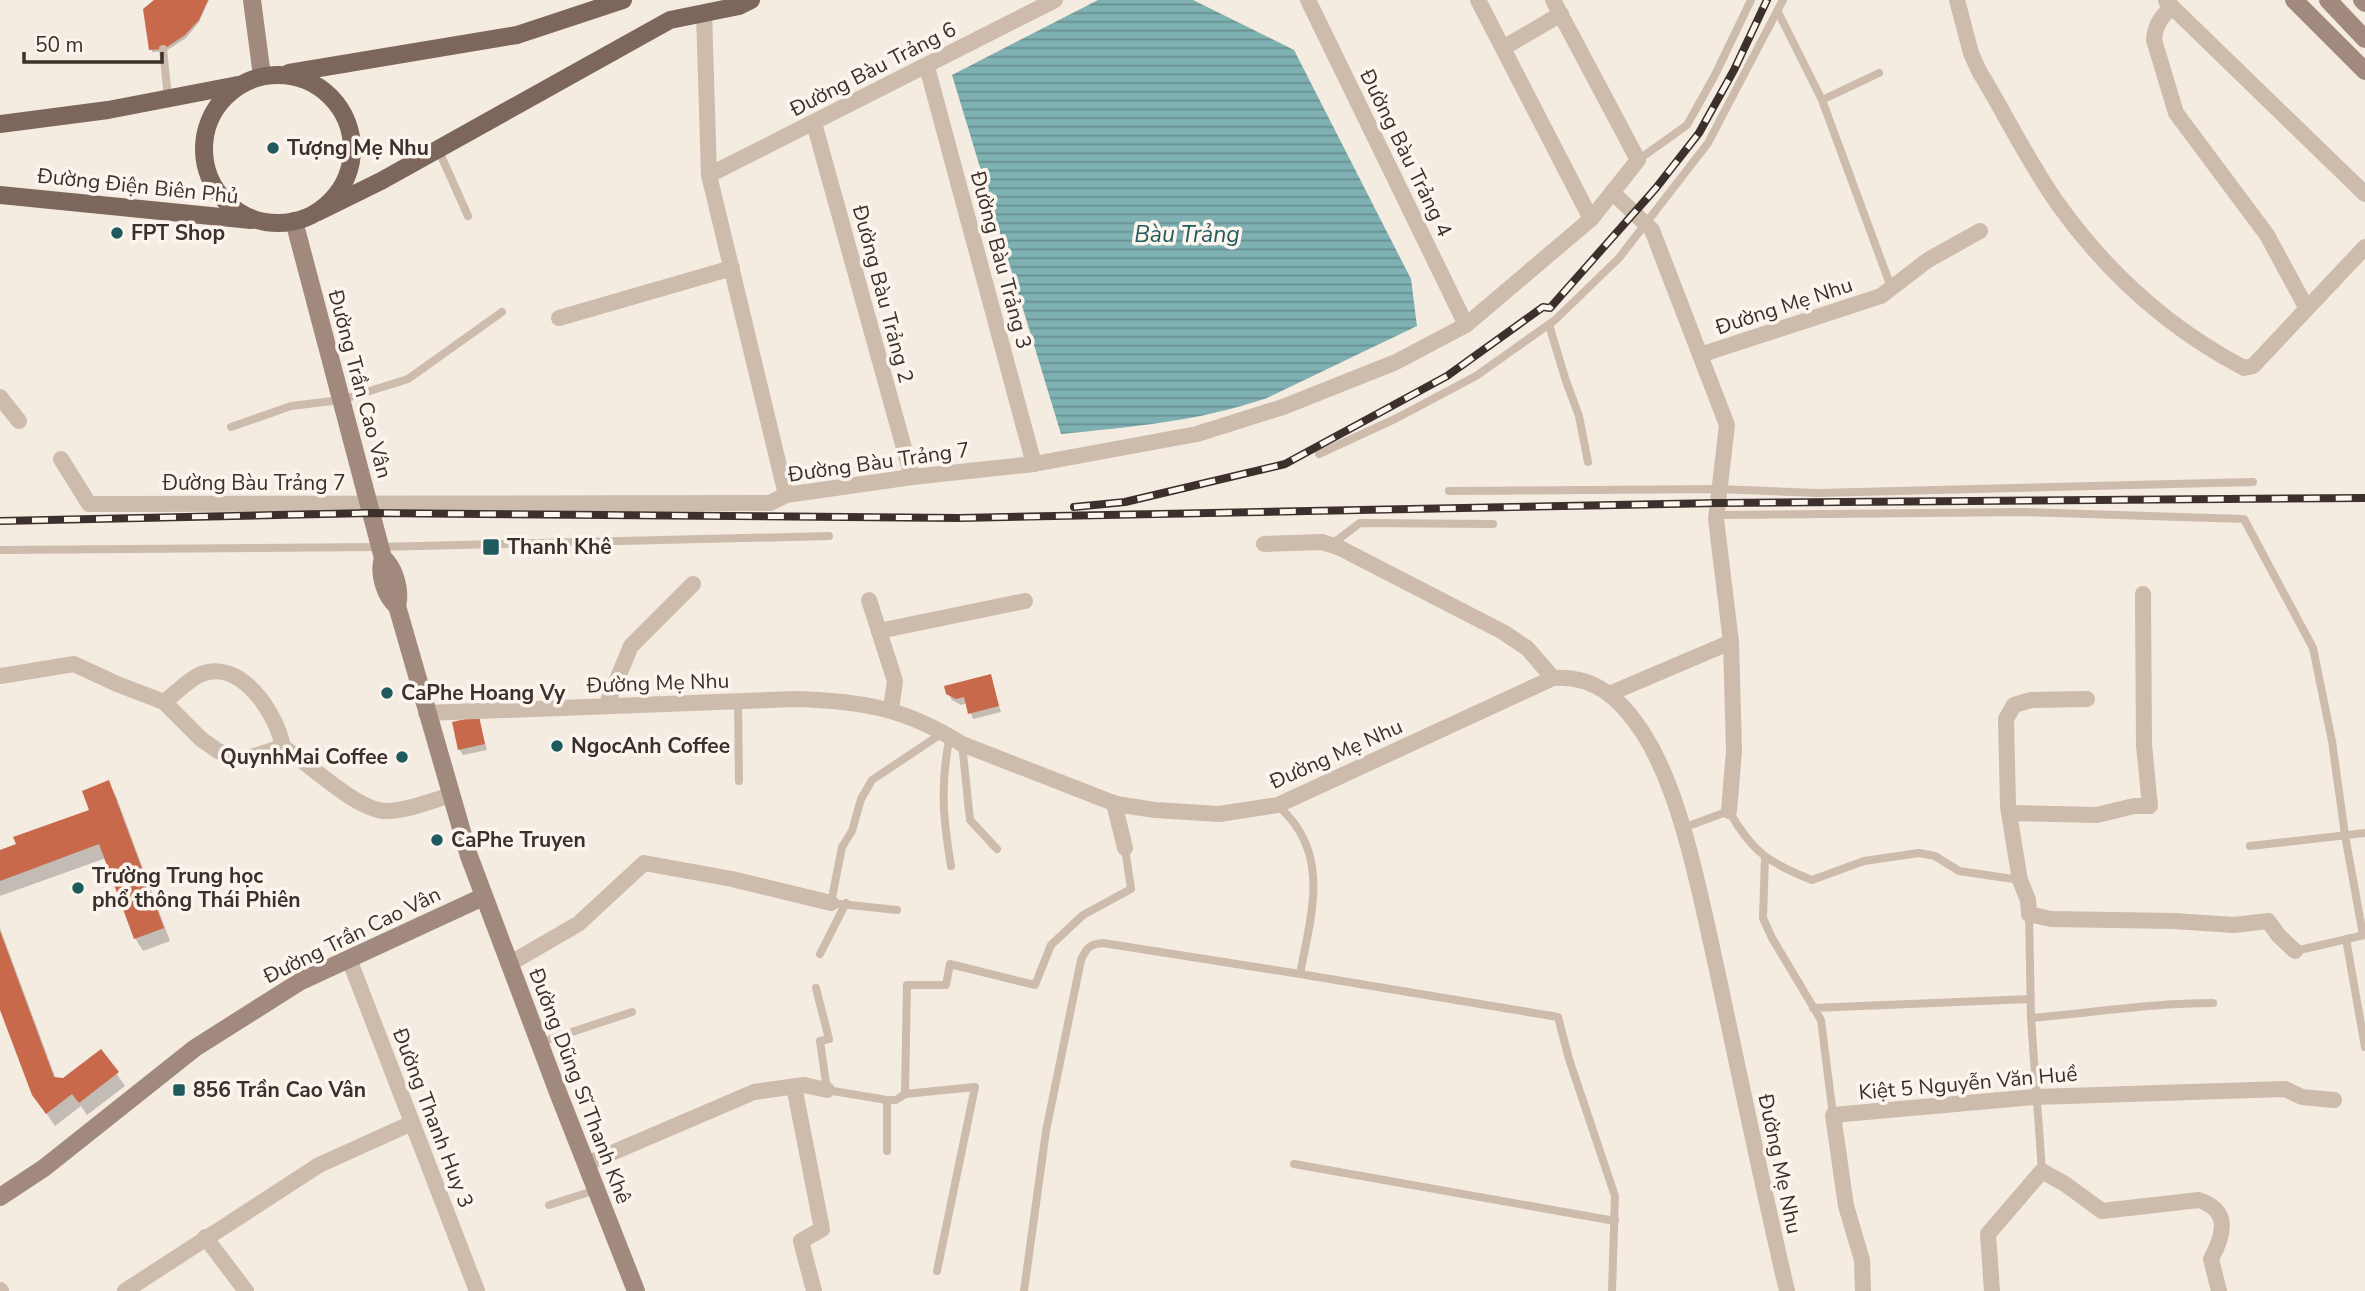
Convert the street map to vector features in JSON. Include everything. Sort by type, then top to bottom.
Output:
[{"type":"main road","points":[[252,0],[270,75]]},
{"type":"main road","points":[[0,124],[108,110],[242,84],[270,75],[517,35],[624,0]]},
{"type":"main road","points":[[242,84],[223,99],[211,118],[204,140],[205,164],[214,186],[229,204],[248,216],[271,222],[294,221],[381,181],[670,20],[706,6],[739,6],[751,0]]},
{"type":"main road","points":[[2294,0],[2365,71]]},
{"type":"main road","points":[[2328,0],[2365,39]]},
{"type":"main road","points":[[270,75],[302,79],[323,90],[340,107],[350,128],[353,152],[348,176],[336,196],[318,212]]},
{"type":"main road","name":"Đường Điện Biên Phủ","points":[[0,195],[271,222]]},
{"type":"main road","name":"Đường Trần Cao Vân","points":[[294,221],[381,552],[390,564],[400,597],[397,607],[426,713]]},
{"type":"main road","points":[[426,713],[484,897]]},
{"type":"main road","name":"Đường Trần Cao Vân","points":[[0,1197],[44,1168],[195,1048],[301,981],[484,897]]},
{"type":"main road","name":"Đường Dũng Sĩ Thanh Khê","points":[[484,897],[636,1291]]},
{"type":"street","name":"Đường Bàu Trảng 6","points":[[709,175],[1055,0]]},
{"type":"street","name":"Đường Bàu Trảng 4","points":[[1308,0],[1466,324]]},
{"type":"street","points":[[1478,0],[1591,219]]},
{"type":"street","points":[[1957,0],[1971,53],[1979,71],[2058,203],[2097,254],[2145,301],[2184,333],[2244,368],[2253,366],[2365,247]]},
{"type":"street","points":[[2306,307],[2267,235],[2245,202],[2176,113],[2154,40],[2155,29],[2168,4],[2365,194]]},
{"type":"street","points":[[706,6],[709,175],[786,495]]},
{"type":"street","points":[[1503,48],[1557,7],[1638,160]]},
{"type":"street","name":"Đường Bàu Trảng 3","points":[[927,67],[1034,464]]},
{"type":"street","name":"Đường Bàu Trảng 2","points":[[814,123],[912,477]]},
{"type":"street","name":"Đường Bàu Trảng 7","points":[[61,459],[89,504],[770,503],[786,495],[912,477],[1034,464],[1197,434],[1283,407],[1396,362],[1466,324],[1591,219],[1638,160]]},
{"type":"street","points":[[1612,192],[1649,226]]},
{"type":"street","name":"Đường Mẹ Nhu","points":[[1649,226],[1727,425],[1717,515],[1731,642],[1734,751],[1729,811]]},
{"type":"street","name":"Đường Mẹ Nhu","points":[[1700,355],[1886,291],[1928,260],[1980,231]]},
{"type":"street","points":[[559,318],[732,268]]},
{"type":"street","points":[[0,397],[19,421]]},
{"type":"street","points":[[1264,544],[1332,544],[1503,632],[1527,648],[1553,678]]},
{"type":"street","points":[[606,706],[631,646],[693,584]]},
{"type":"street","points":[[2009,813],[2097,816],[2134,806],[2150,806],[2144,745],[2143,594]]},
{"type":"street","points":[[869,600],[895,681],[891,709]]},
{"type":"street","points":[[879,631],[1025,601]]},
{"type":"street","points":[[1609,694],[1731,642]]},
{"type":"street","points":[[0,676],[74,664],[164,702],[201,740],[218,751],[237,758],[248,758],[283,747]]},
{"type":"street","points":[[164,702],[199,675],[229,673],[246,684],[275,719],[283,747],[371,809],[386,812],[451,795]]},
{"type":"street","name":"Đường Mẹ Nhu","points":[[426,713],[738,701],[845,700],[891,709],[952,737],[1114,803],[1154,810],[1219,814],[1278,805],[1553,678],[1579,678],[1596,685],[1609,694],[1630,716],[1650,745],[1683,828],[1709,932],[1787,1291]]},
{"type":"street","points":[[2087,699],[2031,700],[2014,705],[2006,719],[2009,813],[2020,880],[2028,900],[2029,914],[2051,919],[2234,925],[2268,921],[2295,951]]},
{"type":"street","points":[[1114,803],[1125,848]]},
{"type":"street","points":[[509,964],[578,924],[644,863],[732,878],[839,903]]},
{"type":"street","name":"Đường Thanh Huy 3","points":[[349,959],[477,1291]]},
{"type":"street","points":[[586,1164],[754,1092],[804,1085],[827,1090]]},
{"type":"street","points":[[794,1086],[822,1229],[801,1241],[814,1291]]},
{"type":"street","name":"Kiệt 5 Nguyễn Văn Huề","points":[[1863,1291],[1861,1260],[1846,1206],[1833,1115],[2035,1097],[2285,1089],[2302,1097],[2334,1100]]},
{"type":"street","points":[[125,1291],[319,1165],[412,1123]]},
{"type":"street","points":[[1992,1291],[1988,1234],[2042,1171],[2102,1211],[2206,1202],[2222,1219],[2221,1241],[2211,1259],[2219,1291]]},
{"type":"street","points":[[205,1237],[246,1291]]},
{"type":"lane","points":[[1638,160],[1687,125],[1715,75],[1751,0]]},
{"type":"lane","points":[[1319,454],[1397,418],[1476,376],[1549,325],[1619,258],[1649,226],[1708,144],[1783,0]]},
{"type":"lane","points":[[1778,12],[1822,100],[1886,291]]},
{"type":"lane","points":[[163,49],[167,98]]},
{"type":"lane","points":[[1822,100],[1879,73]]},
{"type":"lane","points":[[438,149],[468,216]]},
{"type":"lane","points":[[231,427],[290,406],[341,400],[408,379],[502,312]]},
{"type":"lane","points":[[1549,325],[1579,416],[1588,462]]},
{"type":"lane","points":[[1449,491],[1719,489],[1831,492],[2253,482]]},
{"type":"lane","points":[[1717,515],[2024,512],[2244,519],[2313,648],[2332,741],[2345,835],[2364,935],[2295,951]]},
{"type":"lane","points":[[1332,544],[1360,523],[1493,524]]},
{"type":"lane","points":[[0,550],[381,552],[829,536]]},
{"type":"lane","points":[[738,701],[739,780]]},
{"type":"lane","points":[[952,737],[970,820],[996,849]]},
{"type":"lane","points":[[951,866],[943,814],[944,765],[952,737]]},
{"type":"lane","points":[[820,954],[839,903],[842,847],[852,831],[861,799],[872,780],[952,737]]},
{"type":"lane","points":[[1278,805],[1297,827],[1310,857],[1315,889],[1300,974]]},
{"type":"lane","points":[[1683,828],[1729,811],[1743,836],[1765,857],[1812,880],[1864,861],[1919,853],[1935,856],[1959,871],[2020,880]]},
{"type":"lane","points":[[2250,846],[2365,832]]},
{"type":"lane","points":[[905,1094],[906,985],[946,985],[950,964],[1035,985],[1052,945],[1083,915],[1130,888],[1125,848]]},
{"type":"lane","points":[[1765,857],[1763,918],[1821,1020],[1833,1115]]},
{"type":"lane","points":[[839,903],[897,910]]},
{"type":"lane","points":[[2029,914],[2030,999],[2042,1171]]},
{"type":"lane","points":[[2346,939],[2365,1047]]},
{"type":"lane","points":[[1024,1291],[1046,1131],[1081,960],[1086,949],[1093,944],[1103,943],[1558,1017],[1569,1059],[1615,1196],[1612,1291]]},
{"type":"lane","points":[[816,988],[829,1040],[820,1041],[827,1090],[896,1100],[905,1094],[975,1087],[937,1271]]},
{"type":"lane","points":[[1813,1007],[2030,999]]},
{"type":"lane","points":[[2031,1018],[2128,1010],[2165,1003],[2213,1003]]},
{"type":"lane","points":[[539,1042],[632,1012]]},
{"type":"lane","points":[[887,1100],[887,1151]]},
{"type":"lane","points":[[1294,1164],[1615,1221]]},
{"type":"lane","points":[[549,1205],[596,1190]]},
{"type":"water","name":"Bàu Trảng","points":[[1098,0],[1193,0],[1294,50],[1411,279],[1417,326],[1267,398],[1242,406],[1165,422],[1061,434],[952,75]]},
{"type":"building","points":[[154,0],[208,0],[199,20],[185,35],[164,49],[149,50],[143,9]]},
{"type":"building","points":[[991,674],[999,706],[968,714],[964,697],[956,699],[946,694],[944,686]]},
{"type":"building","points":[[479,716],[485,744],[458,750],[452,722]]},
{"type":"building","points":[[109,780],[164,928],[134,939],[99,844],[0,881],[0,850],[16,844],[13,837],[89,810],[82,791]]},
{"type":"building","points":[[0,931],[54,1077],[63,1078],[101,1049],[119,1072],[79,1103],[72,1094],[46,1114],[32,1095],[0,1010]]},
{"type":"railway","points":[[1074,507],[1125,502],[1285,464],[1447,376],[1543,307],[1550,308],[1656,188],[1699,133],[1734,70],[1767,0]]},
{"type":"railway","points":[[0,521],[370,513],[959,518],[1718,503],[2365,498]]},
{"type":"place","name":"Tượng Mẹ Nhu","points":[[273,148]]},
{"type":"place","name":"FPT Shop","points":[[117,233]]},
{"type":"place","name":"Thanh Khê","points":[[491,547]]},
{"type":"place","name":"CaPhe Hoang Vy","points":[[387,693]]},
{"type":"place","name":"NgocAnh Coffee","points":[[557,746]]},
{"type":"place","name":"QuynhMai Coffee","points":[[402,757]]},
{"type":"place","name":"CaPhe Truyen","points":[[437,840]]},
{"type":"place","name":"Trường Trung học phổ thông Thái Phiên","points":[[78,888]]},
{"type":"place","name":"856 Trần Cao Vân","points":[[179,1090]]}]
